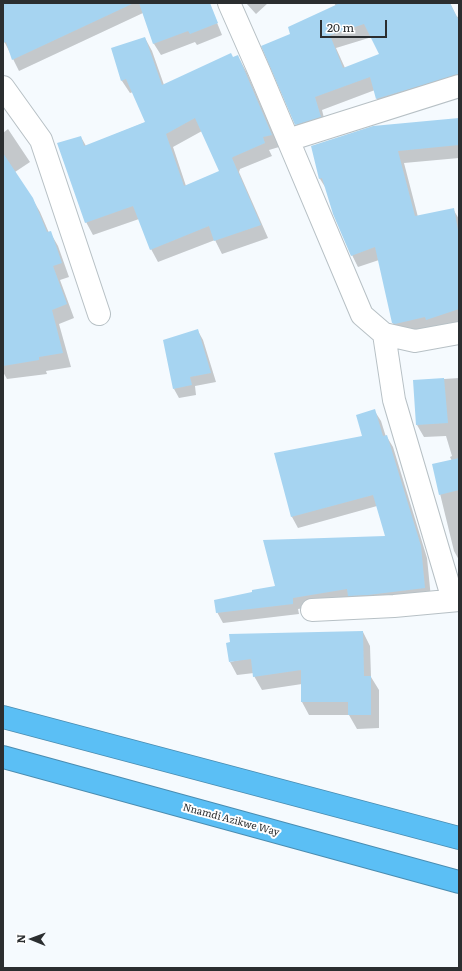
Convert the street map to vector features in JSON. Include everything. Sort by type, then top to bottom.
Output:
[{"type":"highway","points":[[3,717],[459,838]]},
{"type":"highway","name":"Nnamdi Azikwe Way","points":[[3,757],[459,882]]},
{"type":"street","points":[[229,3],[362,315],[384,334],[415,340],[459,333]]},
{"type":"street","points":[[288,140],[459,86]]},
{"type":"street","points":[[3,87],[41,140],[99,314]]},
{"type":"street","points":[[312,610],[394,606],[456,600],[394,400],[384,334]]},
{"type":"building","points":[[3,3],[134,3],[12,60],[6,42],[3,43]]},
{"type":"building","points":[[139,3],[210,3],[218,23],[190,34],[188,31],[153,44]]},
{"type":"building","points":[[340,3],[450,3],[459,21],[459,74],[376,99],[370,77],[315,97],[321,117],[295,125],[261,46],[290,34],[288,27]],"holes":[[[364,24],[379,54],[343,68],[330,35]]]},
{"type":"building","points":[[145,37],[162,85],[231,53],[233,57],[238,55],[272,135],[263,137],[265,143],[232,158],[261,225],[214,241],[209,226],[150,250],[133,206],[85,223],[57,143],[81,136],[84,146],[145,122],[126,79],[121,81],[111,48]],"holes":[[[195,118],[219,171],[184,186],[166,134]]]},
{"type":"building","points":[[459,118],[459,145],[398,151],[415,216],[454,208],[459,236],[459,309],[426,320],[425,317],[395,324],[392,323],[375,247],[351,256],[333,214],[322,178],[319,179],[311,146],[373,126]]},
{"type":"building","points":[[3,153],[33,198],[47,232],[51,231],[62,263],[53,266],[67,304],[52,310],[63,353],[39,357],[39,360],[3,366]]},
{"type":"building","points":[[198,329],[211,373],[190,377],[192,385],[173,389],[163,340]]},
{"type":"building","points":[[444,378],[448,423],[416,425],[413,380]]},
{"type":"building","points":[[375,409],[383,436],[387,435],[421,546],[425,588],[348,596],[347,589],[293,598],[293,604],[216,613],[214,600],[252,592],[252,590],[275,586],[263,540],[385,536],[373,495],[291,517],[274,453],[362,436],[356,415]]},
{"type":"building","points":[[459,458],[459,490],[439,495],[432,464]]},
{"type":"building","points":[[363,631],[364,676],[371,676],[371,715],[348,715],[348,702],[301,702],[301,670],[253,677],[251,659],[229,662],[226,643],[230,642],[229,634]]}]
